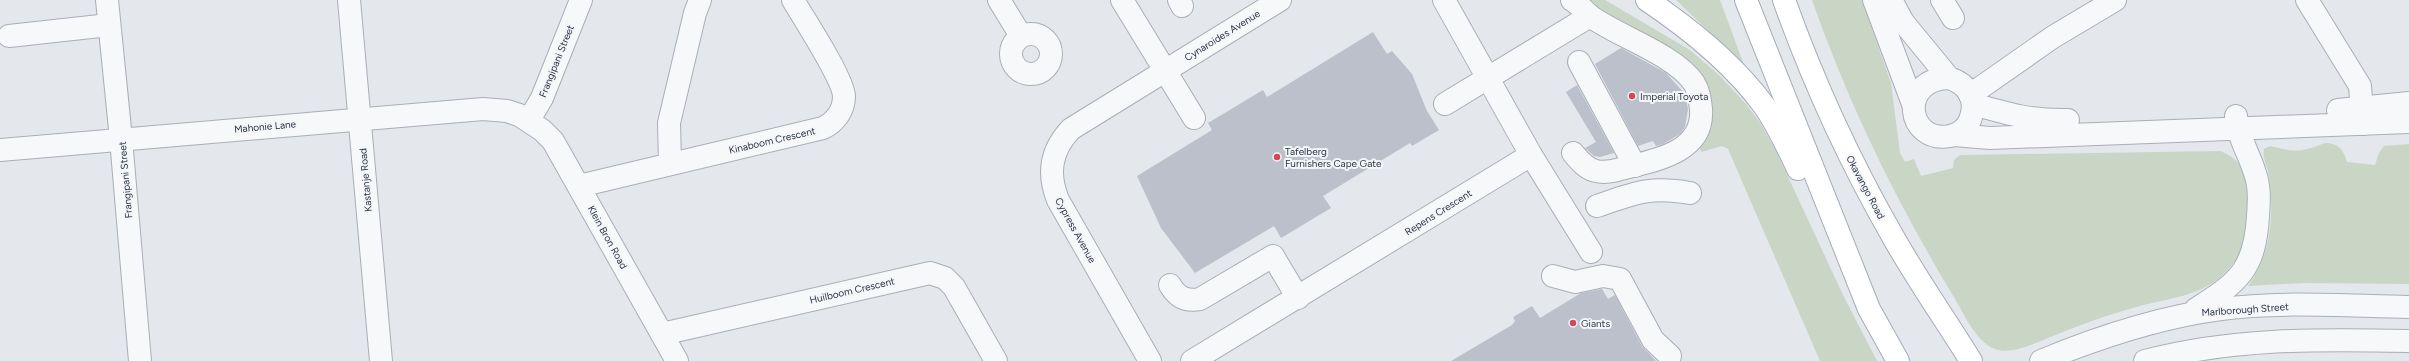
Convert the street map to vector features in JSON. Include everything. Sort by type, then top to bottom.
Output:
[{"type":"main road","points":[[1646,0],[1682,26],[1723,61],[1749,87],[1766,108],[1869,309],[1898,361]]},
{"type":"main road","points":[[1746,0],[1869,309]]},
{"type":"main road","name":"Okavango Road","points":[[1784,0],[1800,45],[1844,146],[1892,236],[1971,361]]},
{"type":"street","name":"Frangipani Street","points":[[107,0],[121,139],[140,361]]},
{"type":"street","name":"Kastanje Road","points":[[349,0],[381,361]]},
{"type":"street","name":"Frangipani Street","points":[[529,120],[542,98],[581,0]]},
{"type":"street","points":[[670,164],[669,123],[695,14],[700,0]]},
{"type":"street","name":"Kinaboom Crescent","points":[[579,186],[823,128],[835,120],[842,106],[843,89],[793,0]]},
{"type":"street","points":[[999,0],[1021,36]]},
{"type":"street","points":[[1122,0],[1194,118]]},
{"type":"street","name":"Cynaroides Avenue","points":[[1165,70],[1280,0]]},
{"type":"street","points":[[1444,0],[1531,155],[1591,252]]},
{"type":"street","points":[[1572,0],[1590,16],[1676,66],[1693,82],[1700,98],[1701,115],[1699,126],[1686,146],[1657,161],[1607,172],[1596,171],[1580,162],[1573,153]]},
{"type":"street","points":[[1874,0],[1913,104],[1914,116],[1920,127],[1930,135],[1942,138],[1954,135],[1990,138],[2237,121]]},
{"type":"street","points":[[1891,0],[1903,22],[1949,78],[1961,84],[1972,99],[2021,118],[2040,121],[2237,121],[2362,117],[2409,122]]},
{"type":"street","points":[[1954,135],[1969,123],[1972,99],[2053,37],[2115,0]]},
{"type":"street","points":[[2307,0],[2360,86],[2362,117]]},
{"type":"street","points":[[1445,104],[1590,16]]},
{"type":"street","points":[[9,36],[109,26]]},
{"type":"street","points":[[1579,62],[1635,166]]},
{"type":"street","name":"Cypress Avenue","points":[[1150,361],[1058,200],[1051,178],[1051,167],[1057,146],[1070,129],[1165,70]]},
{"type":"street","points":[[1913,104],[1917,92],[1925,83],[1936,78],[1949,78]]},
{"type":"street","points":[[2362,117],[2409,104]]},
{"type":"street","name":"Mahonie Lane","points":[[0,150],[360,118],[483,109],[507,112],[529,120]]},
{"type":"street","name":"Klein Bron Road","points":[[529,120],[553,141],[677,361]]},
{"type":"street","points":[[2188,314],[2226,290],[2240,275],[2251,258],[2256,242],[2259,194],[2256,174],[2237,121]]},
{"type":"street","name":"Repens Crescent","points":[[1192,361],[1298,298],[1531,155]]},
{"type":"street","points":[[1597,206],[1647,190],[1668,189],[1690,193]]},
{"type":"street","points":[[1170,285],[1180,297],[1187,300],[1200,299],[1273,256],[1298,298]]},
{"type":"street","name":"Huilboom Crescent","points":[[662,334],[930,273],[945,278],[954,287],[996,361]]},
{"type":"street","points":[[1553,276],[1575,282],[1603,276],[1620,279],[1653,340],[1670,356]]},
{"type":"street","name":"Marlborough Street","points":[[2041,361],[2131,328],[2188,314],[2263,306],[2409,307]]},
{"type":"street","points":[[2145,361],[2212,346],[2316,340],[2409,341]]},
{"type":"green space","points":[[1588,0],[1605,0],[1690,50],[1719,75],[1746,104],[1761,124],[1777,153],[1843,295],[1877,361],[1820,361],[1728,149],[1722,146],[1701,152],[1697,140],[1707,108],[1616,20]]},
{"type":"green space","points":[[1676,0],[1720,0],[1744,65]]},
{"type":"green space","points":[[1812,0],[1862,0],[1891,83],[1900,153],[1905,162],[1914,159],[1921,176],[1953,168],[1954,160],[1960,155],[2220,151],[2231,156],[2237,161],[2243,171],[2247,189],[2246,226],[2244,238],[2236,260],[2226,272],[2215,281],[2193,293],[2143,305],[2111,315],[2015,350],[2008,351],[1995,349],[1988,345],[1981,340],[1965,317],[1931,259],[1874,151],[1841,76]]},
{"type":"green space","points":[[2325,143],[2334,144],[2340,148],[2347,162],[2375,165],[2379,153],[2384,146],[2409,144],[2409,284],[2304,283],[2248,286],[2256,273],[2267,247],[2271,219],[2271,191],[2265,163],[2264,149],[2270,146],[2292,150],[2303,150]]},
{"type":"building","name":"Tafelberg Furnishers Cape Gate","points":[[1373,32],[1387,54],[1392,51],[1412,74],[1427,111],[1439,130],[1412,146],[1410,143],[1323,196],[1331,208],[1281,238],[1274,226],[1195,273],[1161,228],[1137,176],[1212,130],[1208,123],[1263,90],[1267,97]]},
{"type":"building","points":[[1621,48],[1666,73],[1685,94],[1688,109],[1685,127],[1680,134],[1663,144],[1656,146],[1653,141],[1638,146],[1595,64]]},
{"type":"building","points":[[1577,85],[1614,153],[1600,157],[1594,156],[1585,148],[1596,142],[1566,92]]},
{"type":"building","name":"Giants","points":[[1602,289],[1608,299],[1615,295],[1642,346],[1656,361],[1451,361],[1512,325],[1515,321],[1513,317],[1532,306],[1540,318],[1581,293]]},
{"type":"place","name":"Imperial Toyota","points":[[1632,96]]},
{"type":"place","name":"Tafelberg Furnishers Cape Gate","points":[[1277,157]]},
{"type":"place","name":"Giants","points":[[1573,323]]}]
